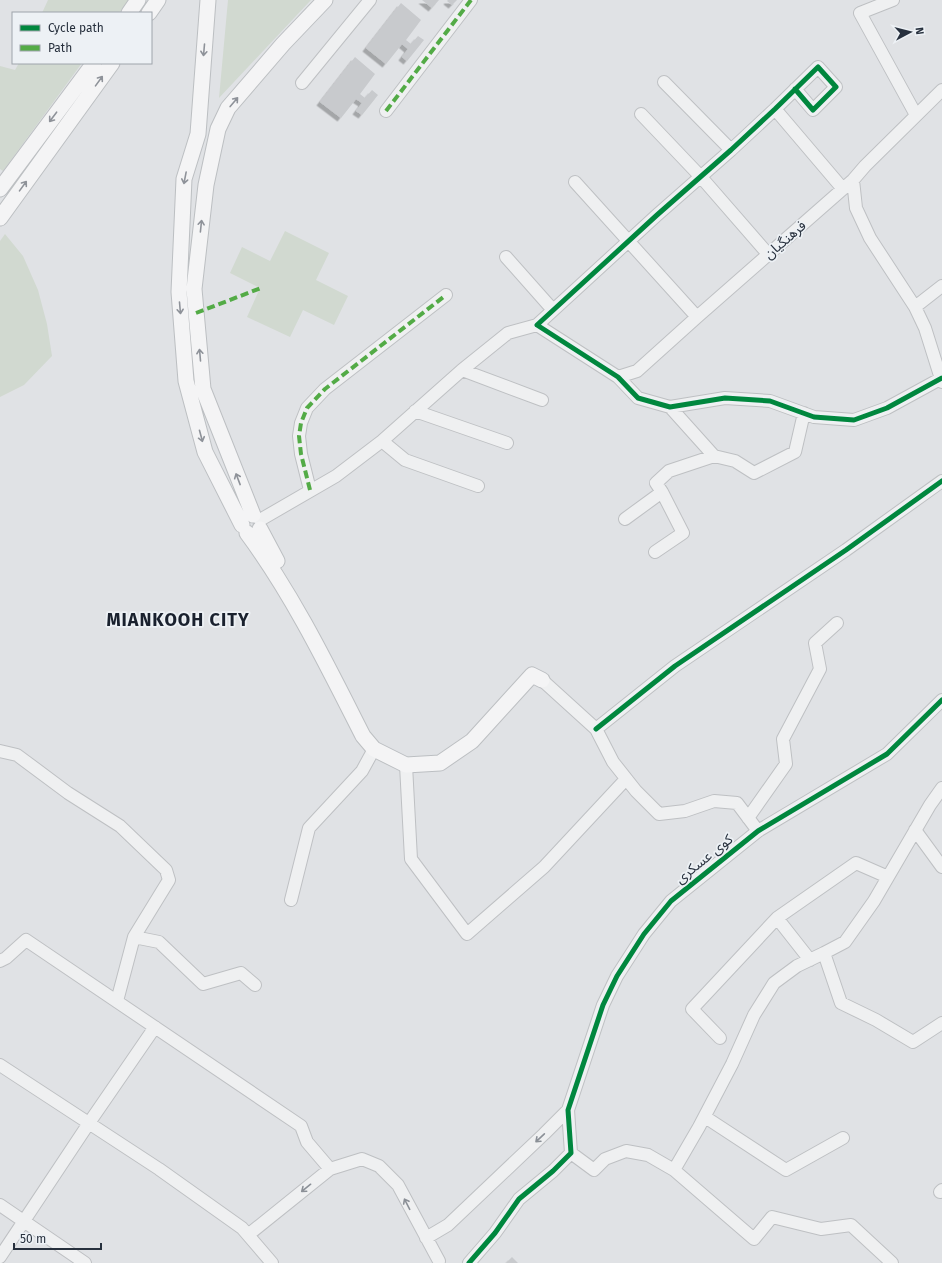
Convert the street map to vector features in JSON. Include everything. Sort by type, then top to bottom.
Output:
[{"type":"main road","points":[[130,12],[138,0]]},
{"type":"main road","points":[[150,12],[158,0]]},
{"type":"main road","points":[[325,0],[283,44],[228,108],[218,129],[206,185],[194,289],[203,389],[266,560],[312,638],[363,736],[374,749],[406,765],[440,763],[472,741],[532,676],[542,680]]},
{"type":"main road","points":[[206,4],[198,134],[184,179],[179,292],[186,381],[205,452],[252,524]]},
{"type":"main road","points":[[0,188],[93,64]]},
{"type":"main road","points":[[0,218],[111,64]]},
{"type":"street","points":[[302,82],[370,0]]},
{"type":"street","points":[[386,111],[471,0]]},
{"type":"street","points":[[893,0],[860,13],[916,115]]},
{"type":"street","points":[[664,82],[731,150]]},
{"type":"street","points":[[252,524],[336,476],[382,441],[462,370],[508,333],[537,325],[775,110],[795,89]]},
{"type":"street","name":"فرهنگیان","points":[[618,377],[637,371],[696,317],[843,189],[942,90]]},
{"type":"street","points":[[775,110],[843,189]]},
{"type":"street","points":[[641,114],[701,177],[768,254]]},
{"type":"street","points":[[853,180],[856,208],[870,238],[915,307],[925,328],[942,378],[942,382]]},
{"type":"street","points":[[575,182],[696,317]]},
{"type":"street","points":[[506,257],[553,310]]},
{"type":"street","points":[[915,307],[942,286]]},
{"type":"street","points":[[310,490],[301,454],[299,436],[301,423],[307,408],[325,389],[446,295]]},
{"type":"street","points":[[537,325],[618,377],[638,398],[670,407],[725,398],[770,401],[814,417],[854,420],[887,408],[942,378]]},
{"type":"street","points":[[462,370],[542,400]]},
{"type":"street","points":[[670,407],[714,456]]},
{"type":"street","points":[[415,411],[507,443]]},
{"type":"street","points":[[655,552],[683,533],[656,483],[669,472],[714,456],[735,461],[754,473],[795,452],[804,413]]},
{"type":"street","points":[[382,441],[405,460],[478,486]]},
{"type":"street","points":[[596,729],[675,666],[846,550],[942,481]]},
{"type":"street","points":[[625,519],[662,492]]},
{"type":"street","points":[[748,818],[786,764],[782,740],[820,669],[815,643],[837,623]]},
{"type":"street","points":[[542,680],[596,729],[613,762],[636,791],[659,814],[685,811],[714,801],[737,802],[758,831]]},
{"type":"street","name":"کوی عسکری","points":[[568,1110],[603,1004],[617,976],[644,934],[672,901],[758,831],[887,754],[942,700]]},
{"type":"street","points":[[291,900],[309,828],[362,771],[374,749]]},
{"type":"street","points":[[0,751],[17,755],[68,793],[120,826],[166,870],[169,880],[134,937],[117,1002]]},
{"type":"street","points":[[406,765],[411,859],[467,934],[544,867],[626,779]]},
{"type":"street","points":[[674,1170],[705,1117],[732,1064],[754,1015],[774,983],[797,966],[845,942],[874,901],[930,805],[942,788]]},
{"type":"street","points":[[915,830],[942,867]]},
{"type":"street","points":[[720,1038],[692,1009],[777,918],[856,863],[888,877]]},
{"type":"street","points":[[777,918],[810,960]]},
{"type":"street","points":[[134,937],[159,942],[203,984],[241,972],[255,985]]},
{"type":"street","points":[[0,961],[6,958],[26,940],[300,1126],[307,1142],[330,1169]]},
{"type":"street","points":[[824,953],[841,1003],[876,1020],[913,1042],[942,1023]]},
{"type":"street","points":[[0,1257],[155,1027]]},
{"type":"street","points":[[0,1065],[165,1174],[242,1228],[272,1263]]},
{"type":"street","points":[[469,1263],[495,1233],[519,1200],[553,1171],[571,1153],[568,1110]]},
{"type":"street","points":[[426,1238],[448,1225],[568,1110]]},
{"type":"street","points":[[705,1117],[786,1170],[843,1138]]},
{"type":"street","points":[[571,1153],[594,1170],[605,1159],[626,1152],[648,1156],[674,1170],[754,1239],[772,1217],[821,1229],[850,1225],[892,1263]]},
{"type":"street","points":[[248,1235],[330,1169],[362,1160],[379,1166],[398,1185],[426,1238],[441,1262]]},
{"type":"street","points":[[0,1205],[85,1263]]},
{"type":"shaded area","points":[[48,0],[129,0],[120,12],[42,12]]},
{"type":"shaded area","points":[[228,0],[311,0],[219,98]]},
{"type":"shaded area","points":[[18,64],[81,64],[3,171],[0,169],[0,66],[15,70]]},
{"type":"shaded area","points":[[285,231],[329,253],[316,280],[348,296],[334,325],[303,310],[290,337],[247,317],[260,288],[230,273],[242,247],[270,261]]},
{"type":"shaded area","points":[[5,234],[23,256],[38,290],[47,324],[52,356],[24,385],[0,397],[0,241]]},
{"type":"building","points":[[422,0],[439,0],[432,8]]},
{"type":"building","points":[[457,0],[452,5],[447,1]]},
{"type":"building","points":[[401,3],[421,20],[406,40],[411,44],[418,36],[424,40],[407,61],[402,57],[408,49],[402,44],[386,64],[366,48]]},
{"type":"building","points":[[355,57],[375,74],[360,94],[365,98],[372,90],[378,95],[362,115],[356,111],[362,103],[356,99],[341,118],[320,102]]},
{"type":"building","points":[[512,1257],[518,1263],[506,1263]]},
{"type":"marked path","points":[[386,111],[471,0]]},
{"type":"marked path","points":[[196,313],[261,288]]},
{"type":"marked path","points":[[310,490],[301,454],[299,436],[301,423],[307,408],[325,389],[446,295]]},
{"type":"cycle path","points":[[795,89],[813,110],[836,87],[818,67],[731,150],[657,215],[537,325],[618,377],[638,398],[670,407],[725,398],[770,401],[814,417],[854,420],[887,408],[942,378]]},
{"type":"cycle path","points":[[596,729],[675,666],[846,550],[942,481]]},
{"type":"cycle path","points":[[469,1263],[495,1233],[519,1199],[553,1171],[571,1153],[568,1110],[603,1005],[617,976],[644,934],[671,901],[758,831],[887,754],[942,700]]},
{"type":"district","name":"MIANKOOH CITY","points":[[178,620]]}]
